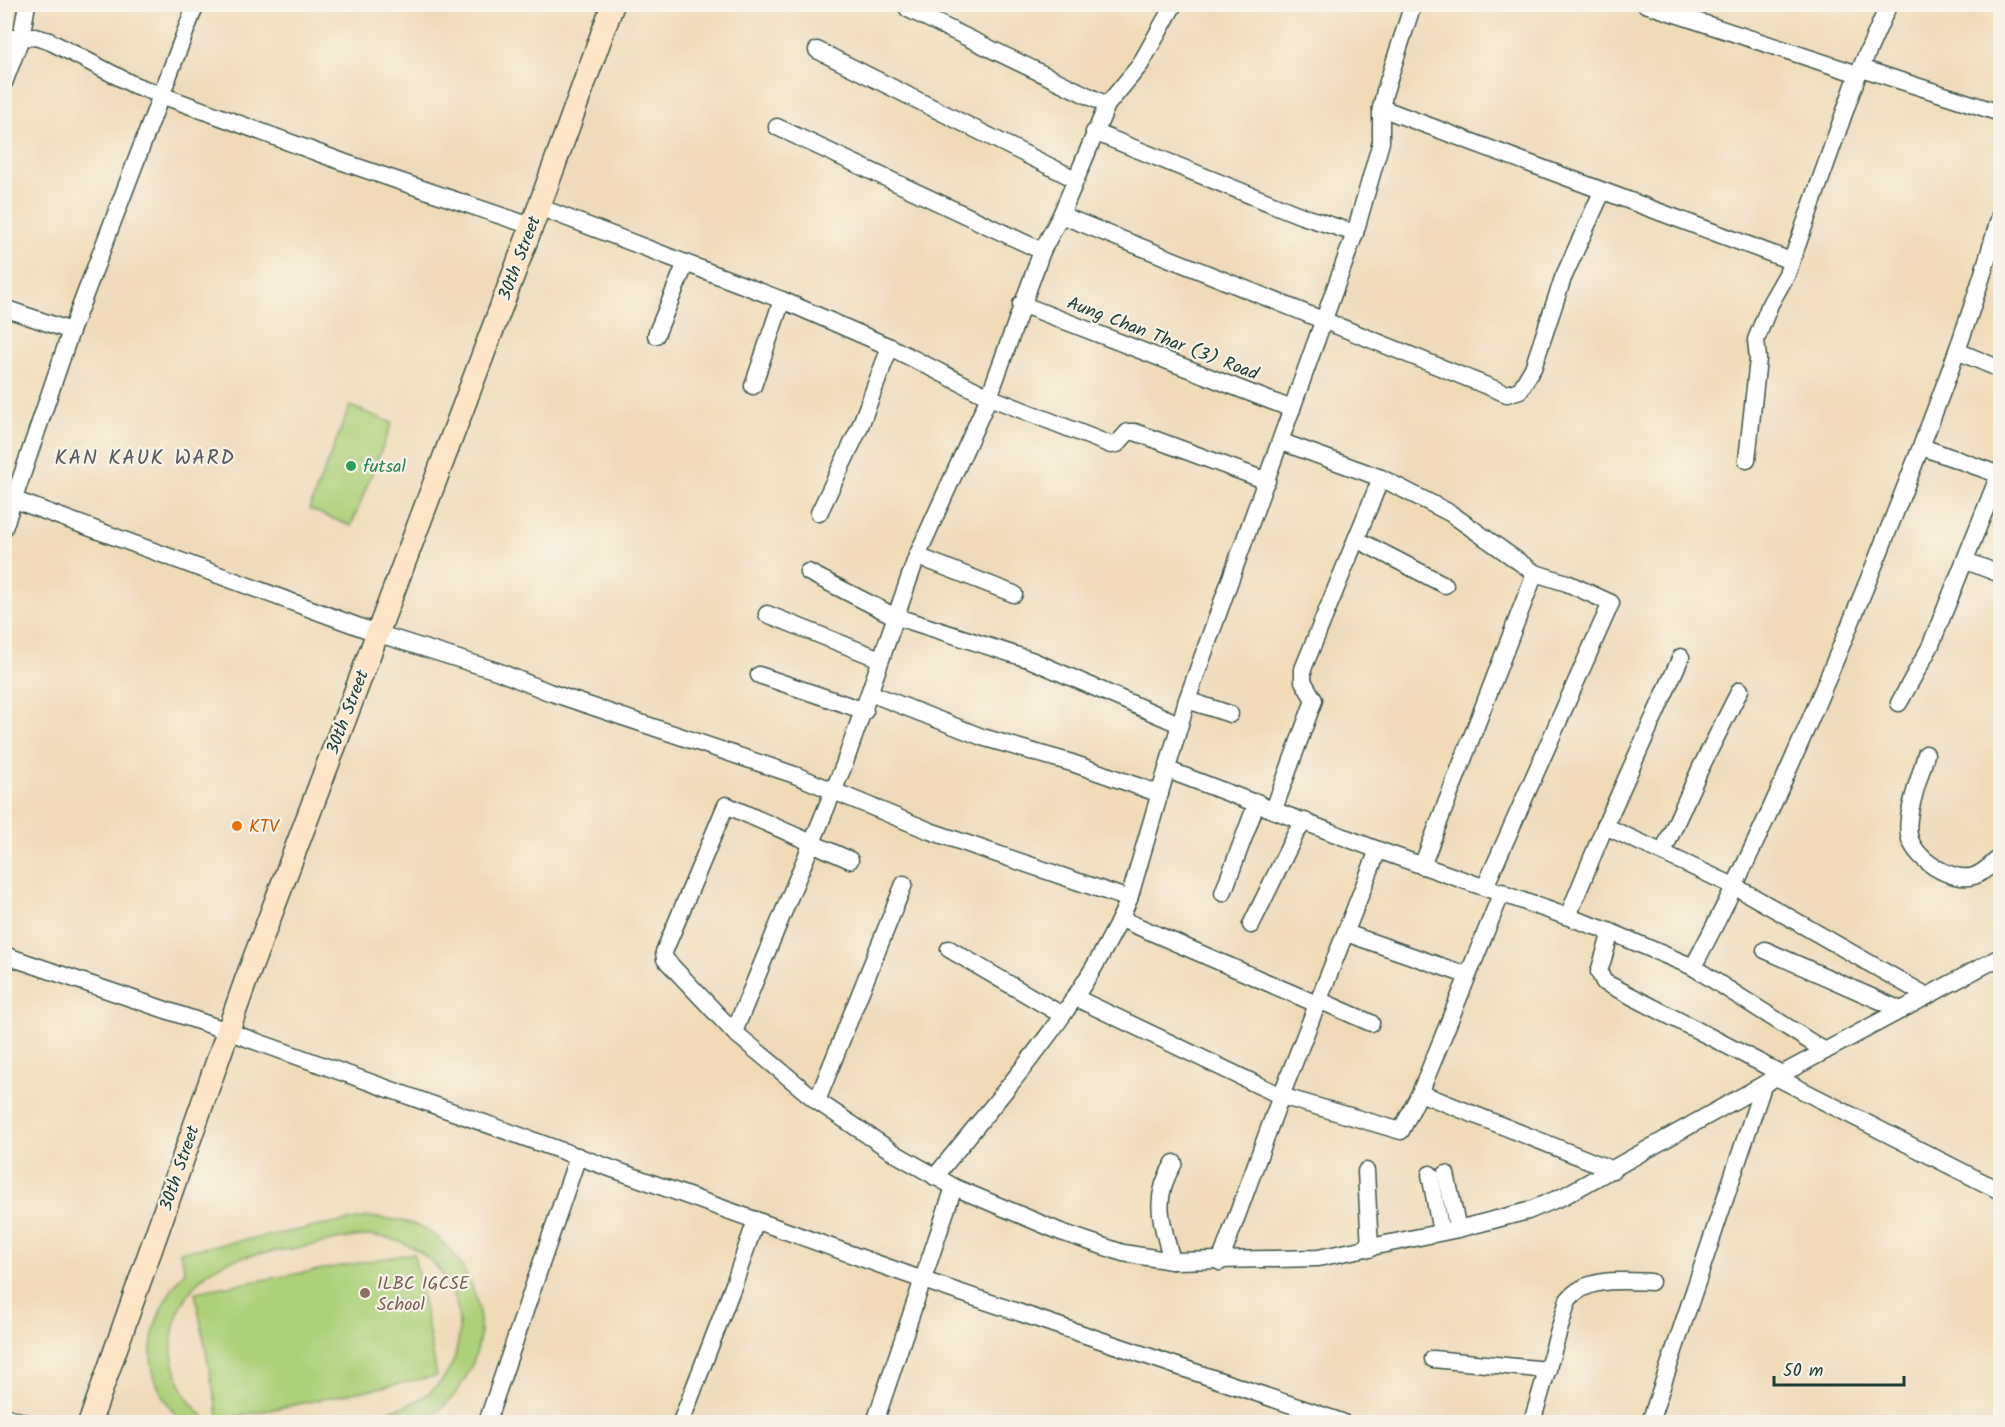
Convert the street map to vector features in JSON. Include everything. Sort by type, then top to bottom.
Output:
[{"type":"main road","name":"30th Street","points":[[90,1422],[227,1031],[535,217],[613,4]]},
{"type":"street","points":[[4,83],[13,38],[27,4]]},
{"type":"street","points":[[4,528],[10,498],[71,331],[196,4]]},
{"type":"street","points":[[734,1032],[865,711],[894,616],[917,556],[989,397],[1042,251],[1061,215],[1107,105],[1140,65],[1174,4]]},
{"type":"street","points":[[935,1177],[1062,1015],[1120,919],[1129,899],[1187,700],[1282,442],[1355,233],[1380,150],[1381,108],[1413,4]]},
{"type":"street","points":[[1645,4],[2001,113]]},
{"type":"street","points":[[1747,460],[1758,359],[1756,340],[1791,261],[1859,71],[1889,4]]},
{"type":"street","points":[[908,9],[1107,105]]},
{"type":"street","points":[[13,38],[35,37],[49,41],[119,78],[343,162],[535,217],[685,265],[782,300],[890,347],[989,397],[1111,445],[1117,444],[1128,432],[1135,432],[1267,481]]},
{"type":"street","points":[[818,50],[1075,179]]},
{"type":"street","points":[[1381,108],[1791,261]]},
{"type":"street","points":[[777,127],[1042,251]]},
{"type":"street","points":[[1095,132],[1302,216],[1355,233]]},
{"type":"street","points":[[1061,215],[1507,394],[1520,390],[1533,368],[1563,278],[1602,192]]},
{"type":"street","points":[[1693,967],[1736,887],[1823,692],[1922,447],[1983,278],[2001,215]]},
{"type":"street","points":[[656,335],[685,265]]},
{"type":"street","points":[[753,386],[782,300]]},
{"type":"street","name":"Aung Chan Thar (3) Road","points":[[1021,304],[1292,409]]},
{"type":"street","points":[[4,308],[71,331]]},
{"type":"street","points":[[819,513],[859,429],[890,347]]},
{"type":"street","points":[[1957,351],[2001,369]]},
{"type":"street","points":[[1282,442],[1381,478],[1450,513],[1535,573],[1567,583],[1611,603],[1485,887]]},
{"type":"street","points":[[1899,703],[1930,647],[2000,475],[1922,447]]},
{"type":"street","points":[[1275,809],[1314,700],[1304,681],[1303,669],[1381,478]]},
{"type":"street","points":[[10,498],[376,633],[497,670],[549,692],[795,775],[930,831],[1129,899]]},
{"type":"street","points":[[1356,539],[1445,585]]},
{"type":"street","points":[[917,556],[1014,594]]},
{"type":"street","points":[[1966,561],[2001,574]]},
{"type":"street","points":[[808,572],[894,616],[1031,660],[1179,724]]},
{"type":"street","points":[[1422,866],[1535,573]]},
{"type":"street","points":[[767,614],[880,658]]},
{"type":"street","points":[[1568,916],[1605,826],[1681,657]]},
{"type":"street","points":[[759,675],[865,711]]},
{"type":"street","points":[[1663,852],[1701,767],[1740,690]]},
{"type":"street","points":[[870,693],[982,736],[1071,763],[1160,794]]},
{"type":"street","points":[[1187,700],[1230,714]]},
{"type":"street","points":[[1926,754],[1911,810],[1909,836],[1921,857],[1960,878],[1973,876],[1985,870],[2001,857]]},
{"type":"street","points":[[1168,770],[1378,850],[1611,932],[1693,967],[1825,1051]]},
{"type":"street","points":[[1223,893],[1257,802]]},
{"type":"street","points":[[850,860],[726,805],[664,952],[665,959],[734,1032],[817,1101],[935,1177],[1061,1232],[1123,1253],[1172,1262],[1306,1259],[1370,1249],[1528,1211],[1564,1196],[1613,1170],[1825,1051],[2001,957]]},
{"type":"street","points":[[1251,925],[1296,833],[1305,821]]},
{"type":"street","points":[[1605,826],[1736,887],[1927,996]]},
{"type":"street","points":[[1220,1262],[1281,1096],[1320,1003],[1378,850]]},
{"type":"street","points":[[817,1101],[904,884]]},
{"type":"street","points":[[1074,997],[1281,1096],[1401,1131],[1420,1093],[1466,975],[1502,892]]},
{"type":"street","points":[[1120,919],[1371,1023]]},
{"type":"street","points":[[1611,932],[1599,972],[1604,982],[1774,1079],[2001,1191]]},
{"type":"street","points":[[1346,933],[1466,975]]},
{"type":"street","points":[[949,949],[1062,1015]]},
{"type":"street","points":[[1765,950],[1901,1010]]},
{"type":"street","points":[[4,955],[227,1031],[923,1280],[1342,1422]]},
{"type":"street","points":[[1650,1422],[1774,1079]]},
{"type":"street","points":[[1420,1093],[1613,1170]]},
{"type":"street","points":[[487,1422],[578,1156]]},
{"type":"street","points":[[1172,1262],[1159,1204],[1163,1180],[1174,1163]]},
{"type":"street","points":[[1366,1171],[1370,1249]]},
{"type":"street","points":[[1441,1232],[1438,1174],[1458,1229]]},
{"type":"street","points":[[875,1422],[954,1187]]},
{"type":"street","points":[[681,1422],[735,1284],[756,1220]]},
{"type":"street","points":[[1532,1422],[1568,1300],[1574,1292],[1583,1287],[1613,1281],[1651,1282]]},
{"type":"street","points":[[1433,1359],[1548,1370]]},
{"type":"street","points":[[4,1416],[23,1422]]},
{"type":"green space","name":"futsal","points":[[350,406],[392,423],[351,526],[309,509]]},
{"type":"green space","points":[[368,1217],[392,1219],[423,1228],[449,1249],[464,1271],[475,1295],[480,1320],[480,1335],[472,1365],[456,1392],[434,1414],[415,1423],[339,1422],[392,1410],[425,1396],[439,1384],[449,1370],[456,1352],[459,1330],[457,1309],[451,1290],[441,1272],[427,1258],[410,1246],[391,1239],[361,1236],[235,1259],[213,1269],[201,1279],[182,1304],[176,1319],[172,1349],[176,1373],[187,1397],[198,1411],[212,1422],[182,1422],[167,1403],[157,1384],[152,1365],[151,1346],[161,1309],[185,1271],[180,1252]]},
{"type":"green space","points":[[414,1253],[437,1376],[219,1420],[195,1292]]},
{"type":"place","name":"futsal","points":[[351,466]]},
{"type":"place","name":"KTV","points":[[237,826]]},
{"type":"place","name":"ILBC IGCSE School","points":[[365,1293]]},
{"type":"district","name":"KAN KAUK WARD","points":[[145,457]]}]
